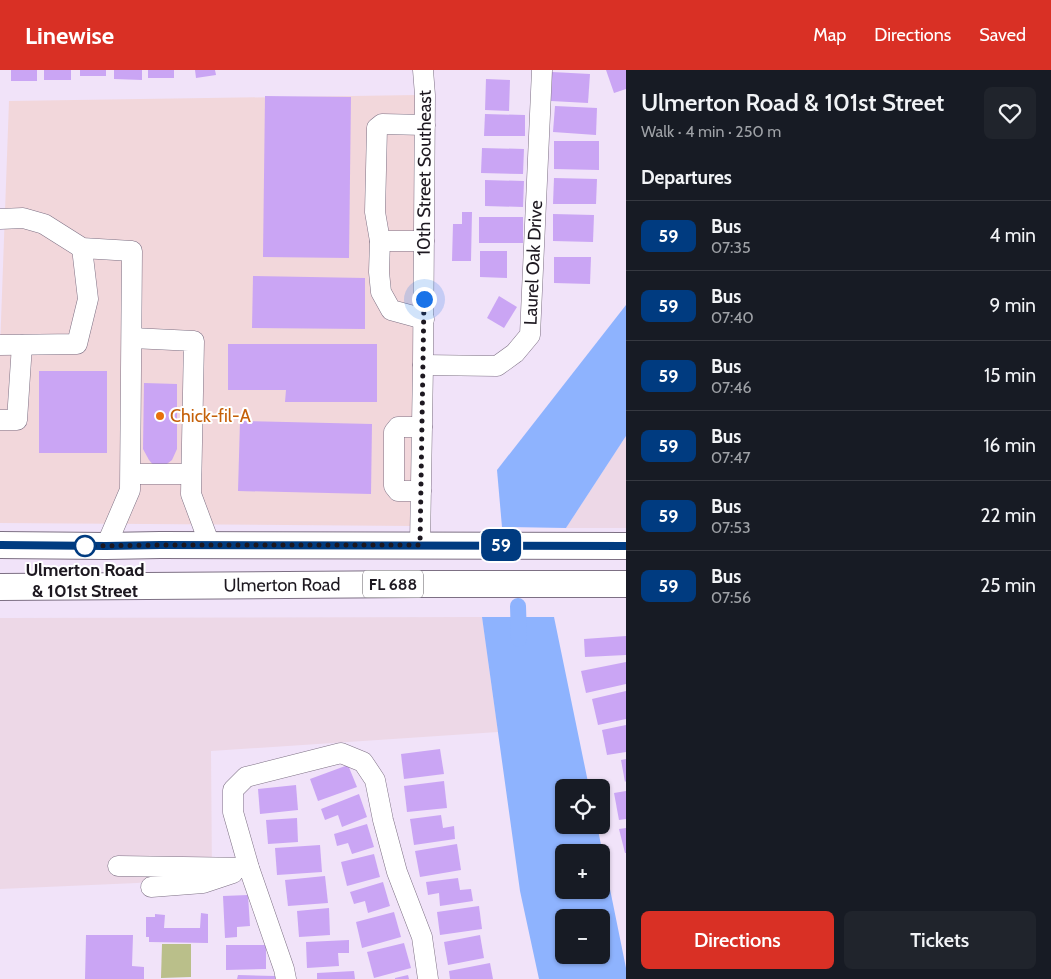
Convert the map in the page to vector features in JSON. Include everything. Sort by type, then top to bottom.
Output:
[{"type":"main road","name":"FL 688","points":[[0,545],[626,546]]},
{"type":"main road","name":"Ulmerton Road","points":[[0,587],[626,584]]},
{"type":"street","name":"10th Street Southeast","points":[[420,545],[425,125],[425,95],[422,70]]},
{"type":"street","name":"Laurel Oak Drive","points":[[423,366],[497,366],[515,353],[530,336],[542,70]]},
{"type":"street","points":[[424,319],[391,310],[381,292],[379,272],[380,241],[375,212],[377,128],[382,124],[425,125]]},
{"type":"street","points":[[0,219],[23,218],[44,224],[82,248],[132,251],[130,490],[106,546]]},
{"type":"street","points":[[380,241],[424,241]]},
{"type":"street","points":[[0,345],[76,344],[88,299],[82,248]]},
{"type":"street","points":[[132,338],[194,341],[191,494],[210,545]]},
{"type":"street","points":[[0,420],[17,420],[22,345]]},
{"type":"street","points":[[421,491],[398,491],[394,486],[394,432],[398,428],[422,427]]},
{"type":"street","points":[[131,474],[191,474]]},
{"type":"street","points":[[286,979],[233,812],[233,790],[246,777],[341,753],[363,762],[375,780],[383,820],[397,872],[422,937],[428,979]]},
{"type":"street","points":[[118,866],[250,868]]},
{"type":"street","points":[[151,887],[203,883],[250,868]]},
{"type":"shaded area","points":[[417,95],[413,526],[0,523],[0,349],[9,101]]},
{"type":"shaded area","points":[[626,436],[626,528],[566,528]]},
{"type":"shaded area","points":[[482,617],[498,732],[211,751],[212,876],[137,883],[0,889],[0,618]]},
{"type":"green space","points":[[162,944],[191,944],[191,977],[161,978]]},
{"type":"water","points":[[626,305],[626,436],[566,528],[502,527],[497,470]]},
{"type":"water","points":[[482,617],[554,617],[587,779],[555,779],[555,834],[599,834],[601,844],[555,844],[555,899],[610,899],[610,889],[626,968],[626,979],[539,979],[520,891]]},
{"type":"building","points":[[11,70],[37,70],[37,81],[11,81]]},
{"type":"building","points":[[44,70],[71,70],[71,80],[44,80]]},
{"type":"building","points":[[80,70],[106,70],[106,76],[80,76]]},
{"type":"building","points":[[114,70],[142,70],[142,80],[114,79]]},
{"type":"building","points":[[148,70],[174,70],[174,78],[148,78]]},
{"type":"building","points":[[195,70],[215,70],[216,75],[196,78]]},
{"type":"building","points":[[606,70],[626,70],[626,89],[614,93]]},
{"type":"building","points":[[552,72],[590,74],[588,103],[551,101]]},
{"type":"building","points":[[486,79],[510,80],[509,111],[485,110]]},
{"type":"building","points":[[265,96],[351,97],[349,258],[263,257]]},
{"type":"building","points":[[555,106],[597,108],[596,135],[553,132]]},
{"type":"building","points":[[485,114],[525,115],[525,136],[484,136]]},
{"type":"building","points":[[554,141],[599,141],[599,170],[554,169]]},
{"type":"building","points":[[482,148],[524,149],[523,174],[481,173]]},
{"type":"building","points":[[554,178],[597,179],[596,204],[553,204]]},
{"type":"building","points":[[485,180],[524,181],[523,207],[485,206]]},
{"type":"building","points":[[462,212],[472,212],[471,261],[452,261],[453,224],[462,224]]},
{"type":"building","points":[[553,214],[594,215],[593,242],[553,241]]},
{"type":"building","points":[[479,217],[523,217],[523,243],[479,243]]},
{"type":"building","points":[[480,251],[507,251],[507,278],[480,277]]},
{"type":"building","points":[[554,257],[591,257],[590,284],[554,283]]},
{"type":"building","points":[[253,276],[365,278],[365,329],[252,328]]},
{"type":"building","points":[[499,296],[517,307],[504,328],[487,318]]},
{"type":"building","points":[[228,344],[377,344],[377,402],[285,402],[286,390],[228,390]]},
{"type":"building","points":[[39,371],[107,371],[107,453],[39,453]]},
{"type":"building","name":"Chick-fil-A","points":[[144,383],[177,384],[177,449],[172,460],[163,467],[155,467],[143,449]]},
{"type":"building","points":[[240,421],[372,424],[371,494],[238,491]]},
{"type":"building","points":[[626,636],[626,655],[585,657],[584,639]]},
{"type":"building","points":[[626,662],[626,684],[586,693],[581,671]]},
{"type":"building","points":[[626,691],[626,719],[598,725],[592,699]]},
{"type":"building","points":[[626,725],[626,752],[607,755],[602,730]]},
{"type":"building","points":[[440,749],[444,774],[404,779],[401,754]]},
{"type":"building","points":[[626,759],[626,781],[625,782],[621,760]]},
{"type":"building","points":[[348,765],[357,787],[318,801],[310,779]]},
{"type":"building","points":[[444,781],[447,808],[407,812],[404,786]]},
{"type":"building","points":[[296,785],[298,810],[260,814],[258,789]]},
{"type":"building","points":[[626,791],[626,819],[619,820],[614,793]]},
{"type":"building","points":[[359,794],[367,817],[342,827],[338,815],[325,820],[321,809]]},
{"type":"building","points":[[441,815],[443,828],[454,826],[455,839],[414,845],[410,819]]},
{"type":"building","points":[[297,818],[298,842],[268,844],[266,820]]},
{"type":"building","points":[[367,824],[374,847],[352,854],[348,843],[337,846],[334,834]]},
{"type":"building","points":[[626,828],[626,853],[625,853],[619,829]]},
{"type":"building","points":[[457,844],[461,870],[420,877],[415,851]]},
{"type":"building","points":[[320,845],[322,872],[277,875],[275,848]]},
{"type":"building","points":[[374,854],[380,877],[347,886],[341,862]]},
{"type":"building","points":[[325,876],[328,903],[288,906],[285,880]]},
{"type":"building","points":[[458,878],[460,890],[471,889],[473,901],[440,906],[439,893],[428,895],[426,882]]},
{"type":"building","points":[[383,882],[390,906],[368,913],[365,901],[354,904],[350,892]]},
{"type":"building","points":[[248,895],[250,926],[237,927],[237,937],[225,938],[223,896]]},
{"type":"building","points":[[479,906],[482,929],[440,935],[437,912]]},
{"type":"building","points":[[329,908],[330,935],[299,937],[297,911]]},
{"type":"building","points":[[394,912],[401,937],[362,948],[356,922]]},
{"type":"building","points":[[201,913],[208,914],[208,943],[149,942],[149,937],[146,937],[146,917],[155,917],[155,914],[165,915],[164,928],[200,928]]},
{"type":"building","points":[[86,935],[133,935],[132,966],[144,967],[144,979],[85,979]]},
{"type":"building","points":[[480,935],[484,958],[448,965],[444,942]]},
{"type":"building","points":[[349,940],[349,953],[338,953],[339,966],[307,968],[306,942]]},
{"type":"building","points":[[404,943],[411,968],[374,978],[367,952]]},
{"type":"building","points":[[226,945],[266,945],[266,969],[226,970]]},
{"type":"building","points":[[490,963],[493,979],[450,979],[449,971]]},
{"type":"building","points":[[354,971],[355,979],[317,979],[317,973]]},
{"type":"building","points":[[238,975],[275,976],[275,979],[237,979]]},
{"type":"building","points":[[408,975],[409,979],[395,979],[395,978]]},
{"type":"waterway","points":[[518,606],[519,639]]},
{"type":"bus line","name":"59","points":[[0,545],[626,546]]},
{"type":"place","name":"Chick-fil-A","points":[[160,416]]},
{"type":"place","name":"Ulmerton Road & 101st Street","points":[[85,546]]},
{"type":"route","points":[[85,546],[420,545],[424,299]]}]
